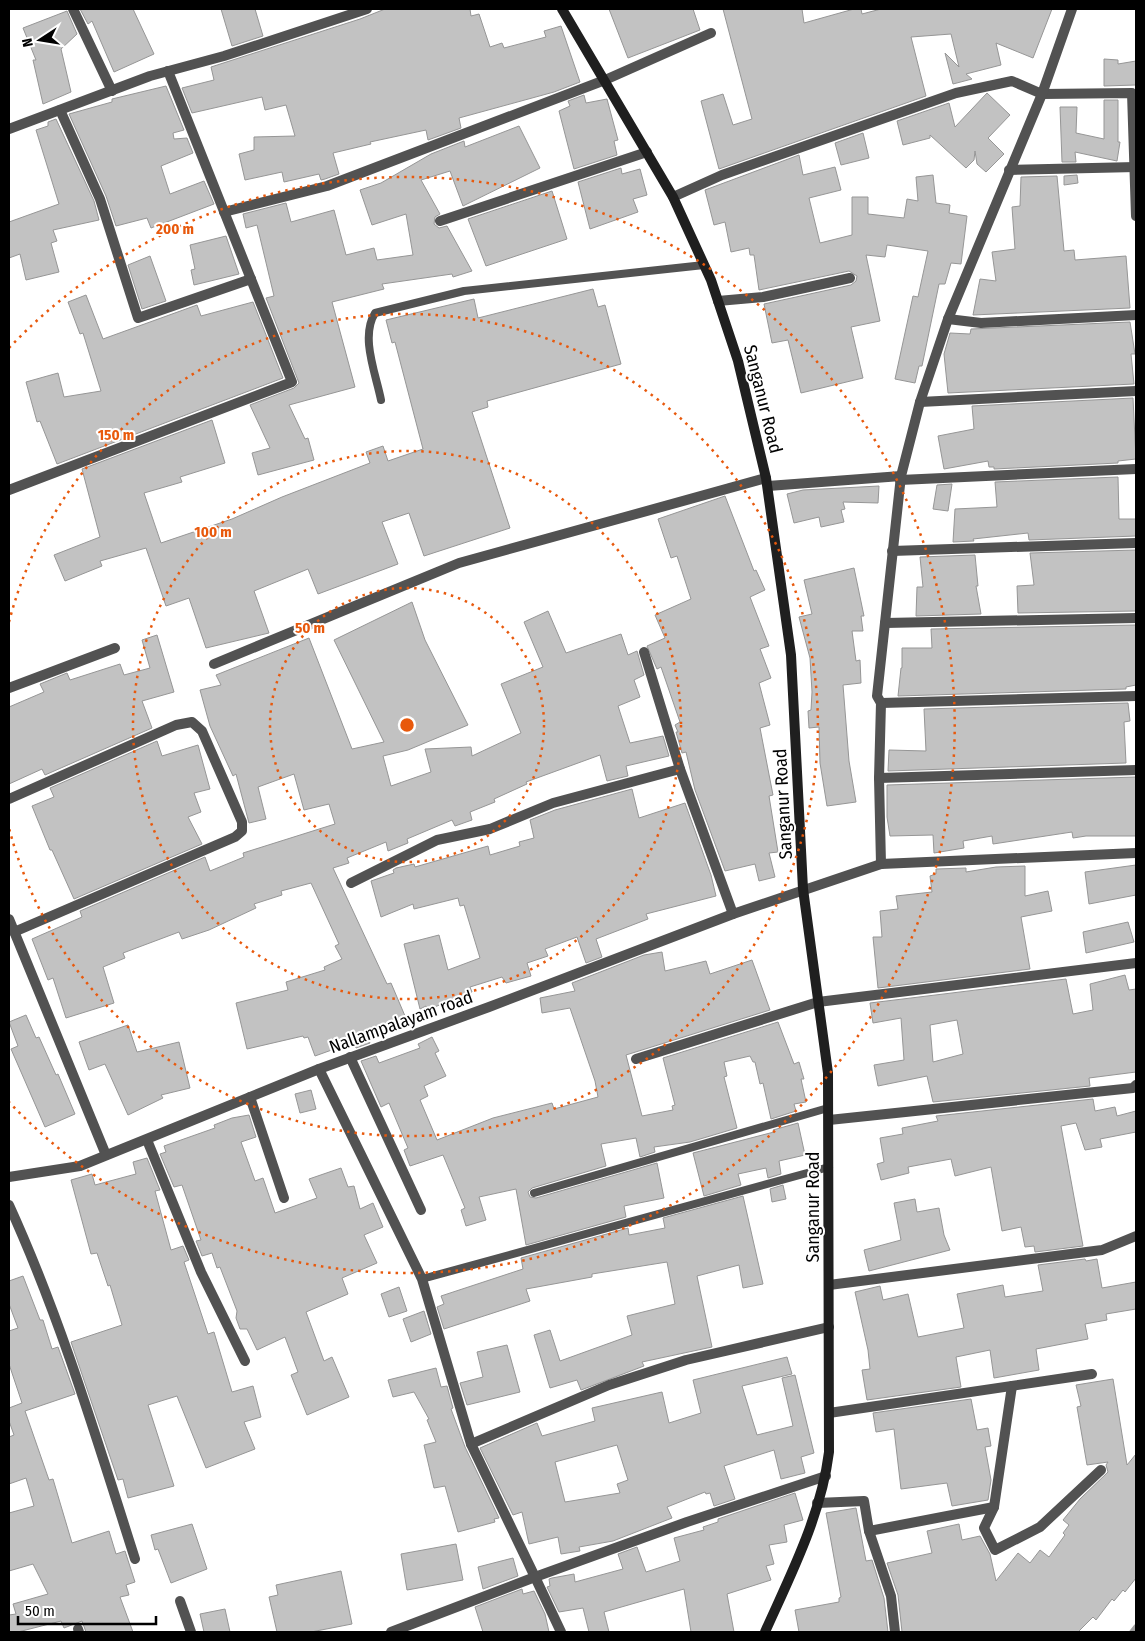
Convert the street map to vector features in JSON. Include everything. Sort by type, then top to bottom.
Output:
[{"type":"main road","name":"Sanganur Road","points":[[562,9],[673,196],[704,264],[718,301],[738,361],[767,482],[791,655],[803,889],[828,1072],[829,1413],[826,1476],[810,1532],[765,1632]]},
{"type":"street","points":[[74,9],[112,91]]},
{"type":"street","points":[[9,129],[168,71],[224,56],[367,9]]},
{"type":"street","points":[[881,864],[878,778],[881,703],[877,696],[901,478],[920,402],[948,319],[982,242],[1009,170],[1042,94],[1072,9]]},
{"type":"street","points":[[224,212],[327,186],[605,80],[711,33]]},
{"type":"street","points":[[9,490],[292,382],[168,71]]},
{"type":"street","points":[[673,196],[722,175],[956,93],[1012,81],[1042,94],[1134,93],[1136,216]]},
{"type":"street","points":[[60,110],[100,199],[138,318],[251,279]]},
{"type":"street","points":[[440,221],[647,152]]},
{"type":"street","points":[[1009,170],[1135,168]]},
{"type":"street","points":[[718,301],[763,297],[850,278]]},
{"type":"street","points":[[948,319],[981,323],[1136,315]]},
{"type":"street","points":[[920,402],[1136,391]]},
{"type":"street","points":[[214,664],[458,563],[767,482],[1136,469]]},
{"type":"street","points":[[892,551],[1136,543]]},
{"type":"street","points":[[885,623],[1136,618]]},
{"type":"street","points":[[9,688],[115,648]]},
{"type":"street","points":[[644,652],[680,769],[733,914]]},
{"type":"street","points":[[881,703],[1136,696]]},
{"type":"street","points":[[9,799],[176,725],[192,722],[202,731],[242,822],[242,831],[235,837],[14,932]]},
{"type":"street","points":[[351,883],[437,840],[490,829],[552,803],[680,769]]},
{"type":"street","points":[[878,778],[1136,770]]},
{"type":"street","name":"Nallampalayam road","points":[[9,1177],[80,1166],[319,1069],[733,914],[881,864],[1136,853]]},
{"type":"street","points":[[9,919],[106,1156]]},
{"type":"street","points":[[636,1059],[818,1002],[1136,963]]},
{"type":"street","points":[[350,1058],[421,1210]]},
{"type":"street","points":[[319,1069],[422,1279],[471,1444],[561,1632]]},
{"type":"street","points":[[829,1120],[1123,1089],[1136,1085]]},
{"type":"street","points":[[250,1098],[284,1198]]},
{"type":"street","points":[[146,1140],[200,1272],[246,1361]]},
{"type":"street","points":[[9,1205],[26,1242],[74,1370],[135,1559]]},
{"type":"street","points":[[829,1285],[1102,1250],[1136,1236]]},
{"type":"street","points":[[471,1444],[609,1385],[686,1360],[829,1327]]},
{"type":"street","points":[[829,1413],[1092,1374]]},
{"type":"street","points":[[1012,1386],[994,1507],[984,1528],[995,1550],[1040,1528],[1101,1470]]},
{"type":"street","points":[[391,1632],[686,1522],[826,1476]]},
{"type":"street","points":[[817,1503],[864,1501],[869,1531],[891,1596],[895,1632]]},
{"type":"street","points":[[869,1531],[994,1507]]},
{"type":"street","points":[[180,1601],[192,1632]]},
{"type":"lane","points":[[381,400],[369,338],[370,322],[375,313],[464,291],[704,264]]},
{"type":"lane","points":[[534,1192],[828,1108]]},
{"type":"lane","points":[[422,1279],[829,1166]]},
{"type":"building","points":[[80,9],[133,9],[154,54],[114,72],[92,21],[88,24]]},
{"type":"building","points":[[221,9],[255,9],[263,36],[232,46]]},
{"type":"building","points":[[385,9],[470,9],[471,16],[479,14],[490,47],[502,43],[504,48],[546,37],[544,31],[561,26],[580,82],[554,92],[459,118],[461,128],[428,140],[426,130],[370,142],[371,144],[333,153],[339,174],[325,179],[321,180],[319,174],[284,182],[282,172],[245,180],[239,154],[254,150],[254,137],[295,136],[286,105],[265,110],[262,97],[192,113],[182,88],[214,80],[211,67],[360,19]]},
{"type":"building","points":[[609,9],[693,9],[700,30],[628,58]]},
{"type":"building","points":[[723,9],[802,9],[804,23],[854,9],[861,9],[862,14],[881,9],[1052,9],[1033,58],[996,43],[1001,65],[966,74],[972,79],[953,84],[945,53],[959,67],[951,34],[911,37],[926,96],[719,169],[701,101],[723,94],[733,125],[752,119]]},
{"type":"building","points":[[67,11],[77,34],[61,49],[71,92],[43,104],[33,60],[36,60],[23,28]]},
{"type":"building","points":[[1104,59],[1118,60],[1118,64],[1136,61],[1136,85],[1104,86]]},
{"type":"building","points":[[166,86],[184,130],[173,133],[174,139],[187,138],[193,153],[161,166],[170,194],[204,181],[214,204],[151,228],[147,218],[116,226],[106,196],[69,114],[112,102],[112,99]]},
{"type":"building","points":[[987,93],[1010,115],[988,138],[1004,154],[986,172],[977,164],[975,151],[974,160],[966,168],[930,135],[930,138],[903,145],[897,121],[949,103],[955,127]]},
{"type":"building","points":[[584,95],[586,103],[607,99],[618,140],[614,141],[617,155],[574,169],[559,111],[570,106],[568,101]]},
{"type":"building","points":[[1104,100],[1118,100],[1118,142],[1120,142],[1117,161],[1075,152],[1076,162],[1062,162],[1060,107],[1077,107],[1076,133],[1104,139]]},
{"type":"building","points":[[56,119],[94,201],[99,220],[53,230],[57,241],[51,243],[59,272],[26,280],[20,254],[9,258],[9,222],[59,204],[36,130],[48,126],[48,122]]},
{"type":"building","points":[[519,126],[540,168],[463,206],[450,171],[421,180],[440,214],[435,217],[434,224],[439,228],[447,226],[472,271],[453,277],[452,274],[382,284],[384,289],[332,302],[355,387],[289,405],[305,439],[308,438],[314,460],[258,475],[252,453],[270,448],[250,405],[294,388],[299,383],[266,298],[274,296],[257,225],[246,228],[243,214],[286,203],[291,222],[334,210],[346,255],[374,248],[377,260],[413,255],[406,214],[372,225],[360,190],[381,183],[431,154],[464,141],[465,147]]},
{"type":"building","points":[[863,133],[869,158],[841,165],[835,143]]},
{"type":"building","points":[[799,155],[803,175],[835,167],[841,190],[809,198],[820,243],[852,235],[852,197],[868,197],[868,214],[904,218],[907,199],[918,201],[916,177],[933,175],[936,203],[950,205],[949,213],[967,216],[961,264],[951,263],[945,284],[939,284],[922,366],[919,366],[915,383],[895,379],[913,296],[918,297],[928,251],[887,245],[885,257],[866,255],[880,321],[851,327],[863,378],[801,393],[788,340],[772,343],[764,304],[851,285],[856,281],[857,276],[849,271],[759,290],[754,255],[750,255],[749,248],[731,252],[725,222],[714,225],[705,190]]},
{"type":"building","points":[[621,168],[622,174],[640,169],[647,195],[633,199],[638,212],[590,229],[578,182]]},
{"type":"building","points":[[1077,175],[1078,183],[1064,185],[1064,176]]},
{"type":"building","points":[[1057,176],[1064,251],[1074,250],[1075,260],[1126,256],[1130,308],[973,315],[980,279],[996,281],[992,252],[1015,249],[1012,207],[1020,206],[1021,177]]},
{"type":"building","points":[[552,191],[567,239],[486,266],[468,219]]},
{"type":"building","points":[[226,236],[239,274],[194,285],[191,270],[195,269],[190,245]]},
{"type":"building","points":[[150,256],[166,301],[142,309],[128,265]]},
{"type":"building","points":[[593,289],[598,307],[605,305],[621,364],[487,401],[488,407],[472,412],[510,528],[424,556],[409,513],[382,522],[398,564],[318,594],[308,569],[254,591],[269,633],[206,648],[189,598],[166,606],[146,548],[100,561],[102,566],[65,581],[54,555],[100,537],[82,469],[212,420],[225,463],[180,477],[182,482],[144,493],[161,543],[232,519],[282,497],[370,463],[366,452],[383,446],[388,461],[423,449],[395,342],[392,343],[386,320],[474,299],[478,318]]},
{"type":"building","points":[[86,295],[103,339],[197,305],[201,316],[253,302],[283,378],[57,464],[40,421],[37,422],[26,382],[58,373],[64,397],[101,391],[83,333],[80,334],[68,302]]},
{"type":"building","points":[[1130,322],[1135,354],[1131,354],[1134,384],[948,393],[944,354],[950,333],[970,334],[971,329]]},
{"type":"building","points":[[1133,398],[1136,459],[1118,461],[1118,463],[994,469],[994,467],[989,467],[988,461],[944,469],[938,436],[974,429],[972,406]]},
{"type":"building","points":[[1118,477],[1119,519],[1136,519],[1136,536],[1029,540],[1028,533],[973,539],[974,541],[953,542],[955,509],[997,507],[995,482]]},
{"type":"building","points":[[952,484],[948,511],[933,509],[937,485]]},
{"type":"building","points":[[879,486],[878,503],[843,502],[845,509],[841,510],[844,522],[821,527],[819,517],[794,523],[787,494],[803,490]]},
{"type":"building","points":[[725,496],[754,571],[756,570],[765,590],[750,597],[769,646],[760,649],[771,678],[759,683],[770,725],[760,728],[773,795],[769,796],[778,852],[769,853],[775,877],[759,881],[755,864],[725,871],[695,790],[686,752],[682,753],[675,725],[680,722],[661,667],[657,669],[647,646],[665,638],[655,615],[691,599],[677,556],[671,558],[658,519]]},
{"type":"building","points":[[1136,550],[1136,611],[1018,613],[1017,586],[1034,585],[1030,553]]},
{"type":"building","points":[[975,555],[978,586],[976,586],[981,614],[916,616],[917,587],[923,587],[920,557]]},
{"type":"building","points":[[854,568],[864,616],[861,616],[863,631],[852,631],[856,661],[860,660],[861,683],[843,685],[849,761],[856,802],[827,806],[820,763],[819,727],[809,728],[808,711],[811,710],[812,692],[810,658],[799,617],[812,614],[804,580]]},
{"type":"building","points":[[412,602],[425,640],[468,725],[408,750],[383,756],[391,786],[431,772],[425,749],[471,747],[472,756],[521,733],[501,684],[543,667],[524,622],[548,611],[566,653],[621,634],[628,655],[637,651],[644,675],[634,680],[640,697],[618,706],[630,743],[663,736],[669,756],[626,766],[628,776],[607,781],[600,755],[526,782],[527,784],[494,799],[495,802],[470,812],[472,820],[455,826],[452,820],[407,839],[408,843],[388,851],[386,842],[347,858],[349,863],[333,868],[387,984],[391,983],[405,1016],[367,1036],[370,1043],[356,1048],[354,1042],[315,1056],[308,1037],[304,1038],[303,1036],[247,1049],[236,1003],[288,990],[286,982],[325,970],[324,967],[342,959],[335,946],[339,944],[311,883],[281,891],[282,895],[254,904],[256,908],[209,930],[182,939],[179,932],[123,953],[125,958],[103,967],[114,1003],[66,1018],[53,978],[48,980],[32,939],[82,917],[80,911],[205,857],[210,871],[244,857],[243,853],[335,824],[329,804],[304,810],[294,774],[258,787],[266,819],[249,823],[236,774],[233,776],[210,726],[200,690],[221,685],[216,675],[309,638],[352,749],[384,742],[334,640]]},
{"type":"building","points":[[1136,625],[1136,685],[1126,687],[1126,689],[898,696],[902,668],[902,648],[932,648],[931,629]]},
{"type":"building","points":[[157,635],[174,692],[142,701],[152,728],[45,775],[42,769],[9,784],[9,707],[44,692],[40,684],[67,673],[70,680],[120,664],[124,675],[150,668],[142,640]]},
{"type":"building","points":[[1128,703],[1130,721],[1124,722],[1126,763],[888,771],[889,750],[926,751],[924,709]]},
{"type":"building","points":[[157,741],[162,756],[198,745],[210,789],[194,793],[201,812],[188,817],[202,844],[74,899],[52,850],[50,850],[32,806],[54,797],[50,788]]},
{"type":"building","points":[[1136,777],[1136,836],[1086,836],[1073,838],[1072,832],[993,844],[992,836],[963,841],[964,848],[934,853],[933,835],[890,836],[887,817],[887,785]]},
{"type":"building","points":[[632,789],[639,818],[685,803],[711,875],[716,896],[646,914],[648,919],[596,939],[602,957],[586,963],[577,937],[545,949],[548,956],[527,963],[531,976],[506,983],[502,977],[470,987],[472,992],[427,1010],[426,1006],[420,1009],[404,944],[439,935],[448,970],[480,958],[464,905],[460,906],[458,898],[414,909],[413,904],[381,917],[371,881],[394,873],[393,870],[396,868],[414,864],[415,867],[488,846],[490,855],[520,846],[519,842],[534,838],[530,820],[555,810]]},
{"type":"building","points":[[1136,865],[1136,895],[1089,904],[1085,872]]},
{"type":"building","points":[[1025,866],[1025,896],[1048,891],[1052,911],[1021,917],[1030,969],[878,988],[873,937],[882,937],[880,911],[898,909],[896,896],[932,892],[930,876],[936,874],[936,869],[966,868],[966,872],[996,867]]},
{"type":"building","points":[[1128,922],[1134,942],[1086,953],[1083,932]]},
{"type":"building","points":[[662,952],[665,971],[706,961],[710,974],[752,960],[770,1010],[626,1055],[642,1116],[673,1110],[672,1106],[675,1105],[663,1058],[778,1022],[794,1064],[799,1062],[804,1079],[801,1079],[806,1102],[794,1104],[796,1111],[771,1119],[763,1083],[760,1084],[755,1062],[753,1062],[750,1056],[724,1062],[727,1076],[724,1077],[737,1128],[690,1142],[654,1147],[655,1152],[640,1157],[636,1138],[601,1144],[606,1166],[532,1188],[528,1192],[530,1197],[536,1198],[657,1163],[664,1198],[624,1206],[626,1217],[526,1245],[516,1189],[479,1197],[486,1220],[466,1226],[461,1210],[465,1208],[443,1155],[410,1166],[404,1150],[408,1148],[389,1103],[381,1107],[361,1061],[376,1056],[379,1063],[420,1048],[418,1044],[432,1037],[439,1051],[435,1053],[446,1076],[424,1086],[428,1096],[420,1100],[437,1140],[493,1118],[552,1103],[554,1109],[598,1097],[595,1081],[570,1008],[542,1013],[540,998],[575,991],[572,983],[644,955]]},
{"type":"building","points":[[1125,975],[1129,990],[1136,989],[1136,1072],[1089,1078],[1090,1086],[933,1102],[927,1076],[878,1086],[874,1065],[904,1060],[901,1018],[873,1023],[870,1003],[1066,979],[1073,1014],[1093,1010],[1090,984]],"holes":[[[957,1020],[963,1054],[933,1062],[930,1025]]]},
{"type":"building","points":[[26,1015],[36,1038],[39,1037],[56,1075],[58,1074],[75,1114],[45,1127],[11,1049],[18,1046],[9,1022]]},
{"type":"building","points":[[128,1025],[137,1052],[179,1042],[190,1088],[161,1095],[163,1098],[128,1115],[105,1064],[89,1070],[79,1042]]},
{"type":"building","points":[[311,1090],[316,1109],[300,1113],[295,1094]]},
{"type":"building","points":[[1093,1099],[1095,1111],[1115,1107],[1117,1116],[1136,1111],[1136,1132],[1100,1139],[1102,1147],[1085,1150],[1076,1123],[1061,1126],[1083,1246],[1035,1252],[1034,1246],[1025,1247],[1021,1227],[1002,1231],[991,1167],[955,1176],[951,1159],[908,1167],[909,1173],[881,1180],[877,1164],[884,1162],[880,1138],[903,1134],[902,1128],[938,1121],[936,1116]]},
{"type":"building","points":[[249,1115],[256,1137],[241,1142],[255,1181],[263,1178],[275,1213],[317,1198],[309,1179],[341,1168],[348,1187],[354,1186],[360,1209],[373,1203],[383,1227],[364,1235],[377,1263],[342,1278],[348,1294],[306,1312],[324,1361],[332,1357],[349,1397],[307,1415],[291,1375],[298,1372],[285,1337],[257,1350],[247,1329],[240,1329],[236,1318],[237,1311],[220,1267],[217,1268],[212,1253],[202,1256],[196,1241],[201,1240],[182,1185],[174,1187],[160,1154],[166,1152],[164,1146],[215,1128],[214,1125],[232,1118]]},
{"type":"building","points":[[798,1123],[805,1155],[779,1161],[781,1174],[768,1178],[766,1168],[738,1174],[741,1185],[704,1196],[693,1153],[774,1132],[773,1130]]},
{"type":"building","points":[[147,1158],[160,1190],[155,1191],[171,1250],[183,1246],[189,1260],[184,1262],[208,1334],[214,1332],[232,1392],[253,1386],[261,1417],[244,1422],[255,1449],[206,1468],[177,1396],[148,1405],[174,1486],[128,1498],[123,1479],[118,1480],[71,1342],[122,1325],[110,1285],[108,1286],[97,1253],[91,1254],[71,1180],[92,1174],[95,1185],[136,1174],[133,1162]]},
{"type":"building","points":[[783,1185],[786,1199],[772,1202],[770,1189]]},
{"type":"building","points":[[743,1196],[763,1284],[743,1288],[739,1265],[697,1276],[712,1347],[642,1362],[644,1366],[581,1390],[577,1380],[550,1388],[534,1335],[550,1330],[560,1361],[632,1335],[627,1316],[675,1304],[667,1262],[592,1274],[592,1277],[526,1289],[530,1301],[444,1329],[437,1307],[444,1304],[441,1296],[523,1269],[521,1258],[628,1228],[629,1235],[665,1228],[663,1218]]},
{"type":"building","points":[[915,1199],[917,1212],[939,1208],[944,1235],[950,1250],[869,1271],[864,1250],[901,1240],[894,1203]]},
{"type":"building","points":[[1085,1259],[1086,1261],[1097,1259],[1102,1288],[1136,1282],[1136,1309],[1106,1314],[1107,1320],[1085,1324],[1088,1339],[1036,1349],[1039,1370],[994,1378],[990,1350],[956,1357],[961,1387],[867,1400],[862,1370],[870,1369],[868,1350],[855,1292],[880,1286],[883,1300],[908,1294],[918,1337],[964,1328],[957,1294],[1003,1285],[1005,1297],[1043,1291],[1038,1265]]},
{"type":"building","points":[[23,1276],[40,1320],[43,1320],[52,1349],[58,1347],[75,1394],[25,1411],[49,1480],[53,1479],[72,1543],[109,1531],[116,1554],[125,1551],[135,1582],[126,1585],[129,1595],[120,1597],[133,1632],[86,1632],[82,1621],[64,1628],[61,1621],[18,1632],[9,1632],[9,1615],[16,1614],[13,1604],[48,1594],[33,1564],[9,1571],[9,1513],[34,1506],[26,1478],[9,1484],[9,1437],[14,1435],[9,1421],[9,1408],[22,1403],[9,1364],[9,1331],[18,1328],[9,1304],[9,1281]]},
{"type":"building","points":[[399,1287],[407,1311],[389,1317],[381,1294]]},
{"type":"building","points":[[424,1311],[431,1334],[411,1342],[403,1319]]},
{"type":"building","points":[[507,1345],[520,1392],[467,1405],[460,1383],[483,1377],[477,1352]]},
{"type":"building","points":[[787,1357],[792,1374],[742,1386],[757,1435],[793,1426],[782,1378],[795,1375],[814,1453],[801,1457],[805,1473],[781,1479],[774,1450],[724,1466],[735,1499],[714,1506],[710,1493],[706,1494],[705,1492],[667,1507],[672,1518],[613,1541],[579,1547],[580,1551],[561,1554],[558,1537],[529,1544],[522,1512],[513,1515],[480,1448],[537,1423],[542,1436],[595,1421],[592,1408],[662,1392],[669,1423],[701,1413],[693,1380]],"holes":[[[617,1445],[628,1480],[617,1484],[620,1493],[565,1502],[555,1462]]]},
{"type":"building","points":[[436,1368],[441,1387],[447,1386],[453,1408],[451,1409],[465,1447],[499,1518],[494,1519],[495,1522],[458,1532],[445,1486],[434,1488],[424,1445],[436,1442],[427,1420],[429,1419],[414,1392],[393,1397],[388,1380]]},
{"type":"building","points":[[1113,1379],[1127,1465],[1136,1454],[1136,1578],[1125,1592],[1123,1590],[1114,1601],[1112,1599],[1096,1620],[1093,1617],[1078,1632],[902,1632],[898,1595],[887,1563],[932,1553],[927,1531],[959,1524],[962,1540],[980,1536],[990,1554],[996,1581],[1018,1553],[1030,1563],[1040,1550],[1049,1557],[1065,1535],[1063,1533],[1069,1525],[1063,1520],[1080,1499],[1108,1472],[1106,1465],[1108,1462],[1087,1465],[1077,1407],[1081,1406],[1076,1385]]},
{"type":"building","points":[[971,1399],[977,1430],[988,1428],[991,1446],[985,1447],[991,1480],[988,1500],[952,1506],[947,1483],[901,1489],[894,1429],[876,1432],[873,1413]]},
{"type":"building","points":[[795,1493],[803,1520],[784,1525],[787,1542],[769,1545],[774,1564],[766,1566],[771,1580],[727,1594],[734,1632],[691,1632],[684,1589],[604,1612],[609,1632],[589,1632],[583,1608],[559,1612],[547,1587],[550,1586],[549,1579],[552,1578],[574,1574],[575,1582],[623,1569],[618,1554],[637,1547],[646,1572],[680,1561],[674,1538],[704,1530],[703,1527],[718,1522],[718,1519]]},
{"type":"building","points":[[856,1508],[866,1561],[872,1560],[884,1598],[888,1632],[799,1632],[795,1610],[839,1602],[841,1597],[826,1513]]},
{"type":"building","points":[[192,1524],[207,1569],[171,1583],[158,1549],[155,1550],[151,1535]]},
{"type":"building","points":[[456,1544],[463,1580],[407,1590],[401,1554]]},
{"type":"building","points":[[513,1558],[518,1576],[483,1589],[478,1567]]},
{"type":"building","points":[[341,1571],[352,1624],[311,1632],[277,1632],[269,1597],[278,1595],[276,1585]]},
{"type":"building","points":[[522,1589],[523,1594],[534,1591],[545,1614],[549,1632],[483,1632],[475,1607]]},
{"type":"building","points":[[225,1609],[230,1632],[204,1632],[200,1614]]},
{"type":"waterway","points":[[1132,1632],[1136,1627]]}]
